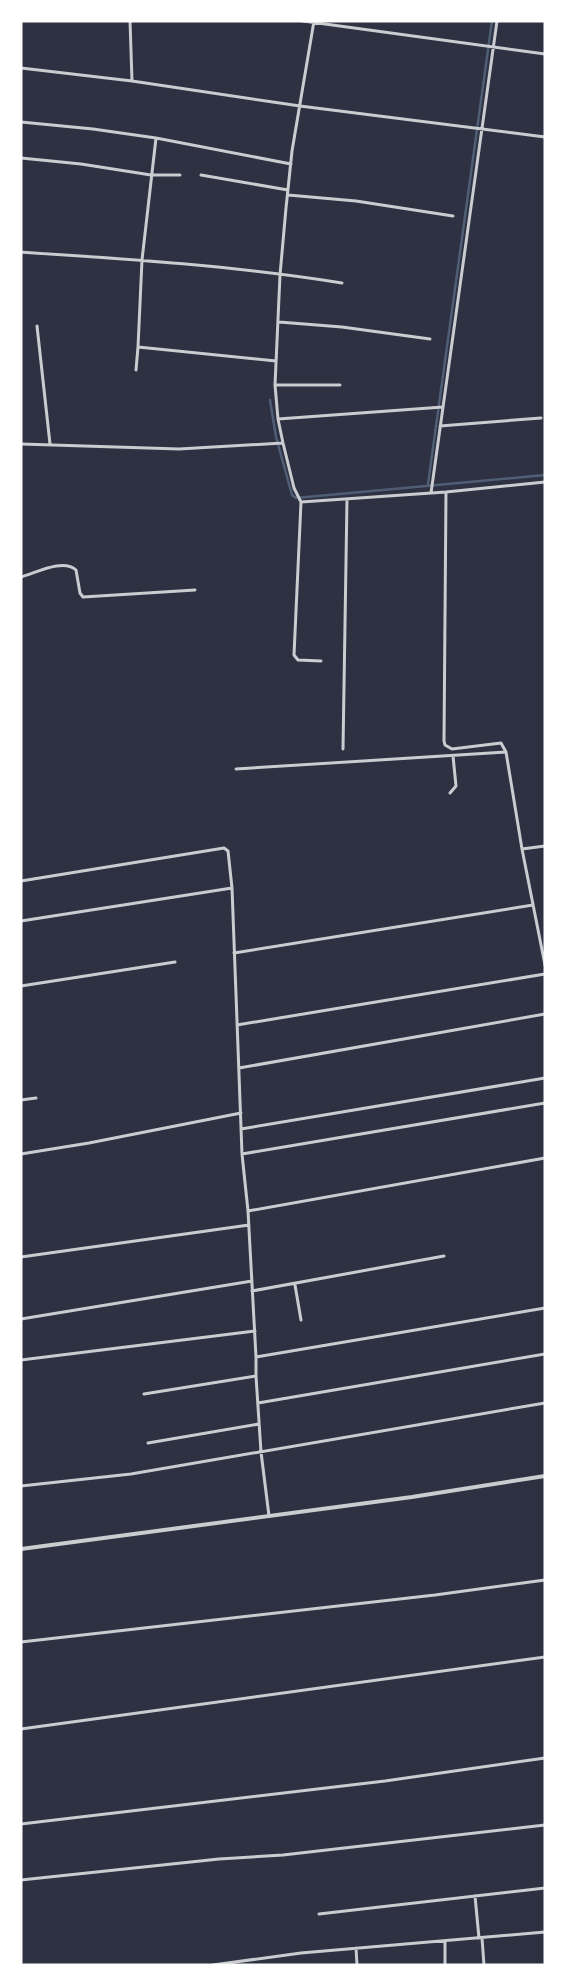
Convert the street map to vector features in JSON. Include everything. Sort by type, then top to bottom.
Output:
[{"type":"street","points":[[130,21],[132,80]]},
{"type":"street","points":[[303,21],[545,54]]},
{"type":"street","points":[[431,493],[496,21]]},
{"type":"street","points":[[313,22],[288,190],[280,275],[275,385],[281,444],[294,488],[301,502],[294,655],[298,660],[321,661]]},
{"type":"street","points":[[21,68],[132,80],[300,106],[545,137]]},
{"type":"street","points":[[21,122],[93,129],[156,138],[291,164]]},
{"type":"street","points":[[136,370],[142,260],[156,138]]},
{"type":"street","points":[[21,158],[81,164],[151,175],[180,175]]},
{"type":"street","points":[[202,175],[288,190]]},
{"type":"street","points":[[288,195],[356,201],[453,216]]},
{"type":"street","points":[[21,252],[142,260],[342,283]]},
{"type":"street","points":[[279,322],[342,327],[430,339]]},
{"type":"street","points":[[37,326],[50,444]]},
{"type":"street","points":[[138,347],[276,361]]},
{"type":"street","points":[[275,385],[340,385]]},
{"type":"street","points":[[278,419],[443,407]]},
{"type":"street","points":[[440,426],[541,418]]},
{"type":"street","points":[[21,444],[179,449],[281,444]]},
{"type":"street","points":[[301,502],[446,492],[545,482]]},
{"type":"street","points":[[446,492],[444,741],[448,747],[452,748],[501,743],[506,752],[522,849],[545,965]]},
{"type":"street","points":[[343,749],[347,499]]},
{"type":"street","points":[[21,577],[65,565],[76,570],[80,593],[83,597],[195,590]]},
{"type":"street","points":[[236,769],[506,752]]},
{"type":"street","points":[[450,793],[456,786],[453,756]]},
{"type":"street","points":[[522,849],[545,846]]},
{"type":"street","points":[[21,881],[224,848],[228,851],[232,888],[242,1154],[249,1224],[261,1452],[269,1516]]},
{"type":"street","points":[[21,921],[232,888]]},
{"type":"street","points":[[234,953],[533,905]]},
{"type":"street","points":[[21,986],[175,962]]},
{"type":"street","points":[[237,1025],[545,974]]},
{"type":"street","points":[[239,1068],[545,1014]]},
{"type":"street","points":[[241,1129],[545,1078]]},
{"type":"street","points":[[21,1100],[36,1098]]},
{"type":"street","points":[[242,1154],[545,1103]]},
{"type":"street","points":[[21,1154],[89,1143],[241,1113]]},
{"type":"street","points":[[248,1211],[545,1158]]},
{"type":"street","points":[[21,1258],[249,1224]]},
{"type":"street","points":[[252,1291],[295,1285],[444,1256]]},
{"type":"street","points":[[21,1320],[252,1281]]},
{"type":"street","points":[[295,1285],[301,1320]]},
{"type":"street","points":[[256,1357],[545,1308]]},
{"type":"street","points":[[21,1360],[255,1331]]},
{"type":"street","points":[[258,1403],[545,1354]]},
{"type":"street","points":[[144,1394],[256,1376]]},
{"type":"street","points":[[21,1486],[131,1474],[545,1403]]},
{"type":"street","points":[[148,1443],[259,1424]]},
{"type":"street","points":[[21,1549],[412,1497],[545,1476]]},
{"type":"street","points":[[21,1642],[435,1595],[545,1580]]},
{"type":"street","points":[[21,1729],[545,1657]]},
{"type":"street","points":[[21,1824],[375,1782],[545,1758]]},
{"type":"street","points":[[21,1880],[219,1859],[283,1855],[545,1825]]},
{"type":"street","points":[[319,1914],[545,1888]]},
{"type":"street","points":[[475,1896],[484,1965]]},
{"type":"street","points":[[213,1965],[300,1953],[545,1932]]},
{"type":"street","points":[[445,1941],[445,1965]]},
{"type":"street","points":[[356,1948],[357,1965]]},
{"type":"waterway","points":[[428,484],[492,21]]},
{"type":"waterway","points":[[270,400],[276,437],[292,495],[296,498],[545,475]]}]
